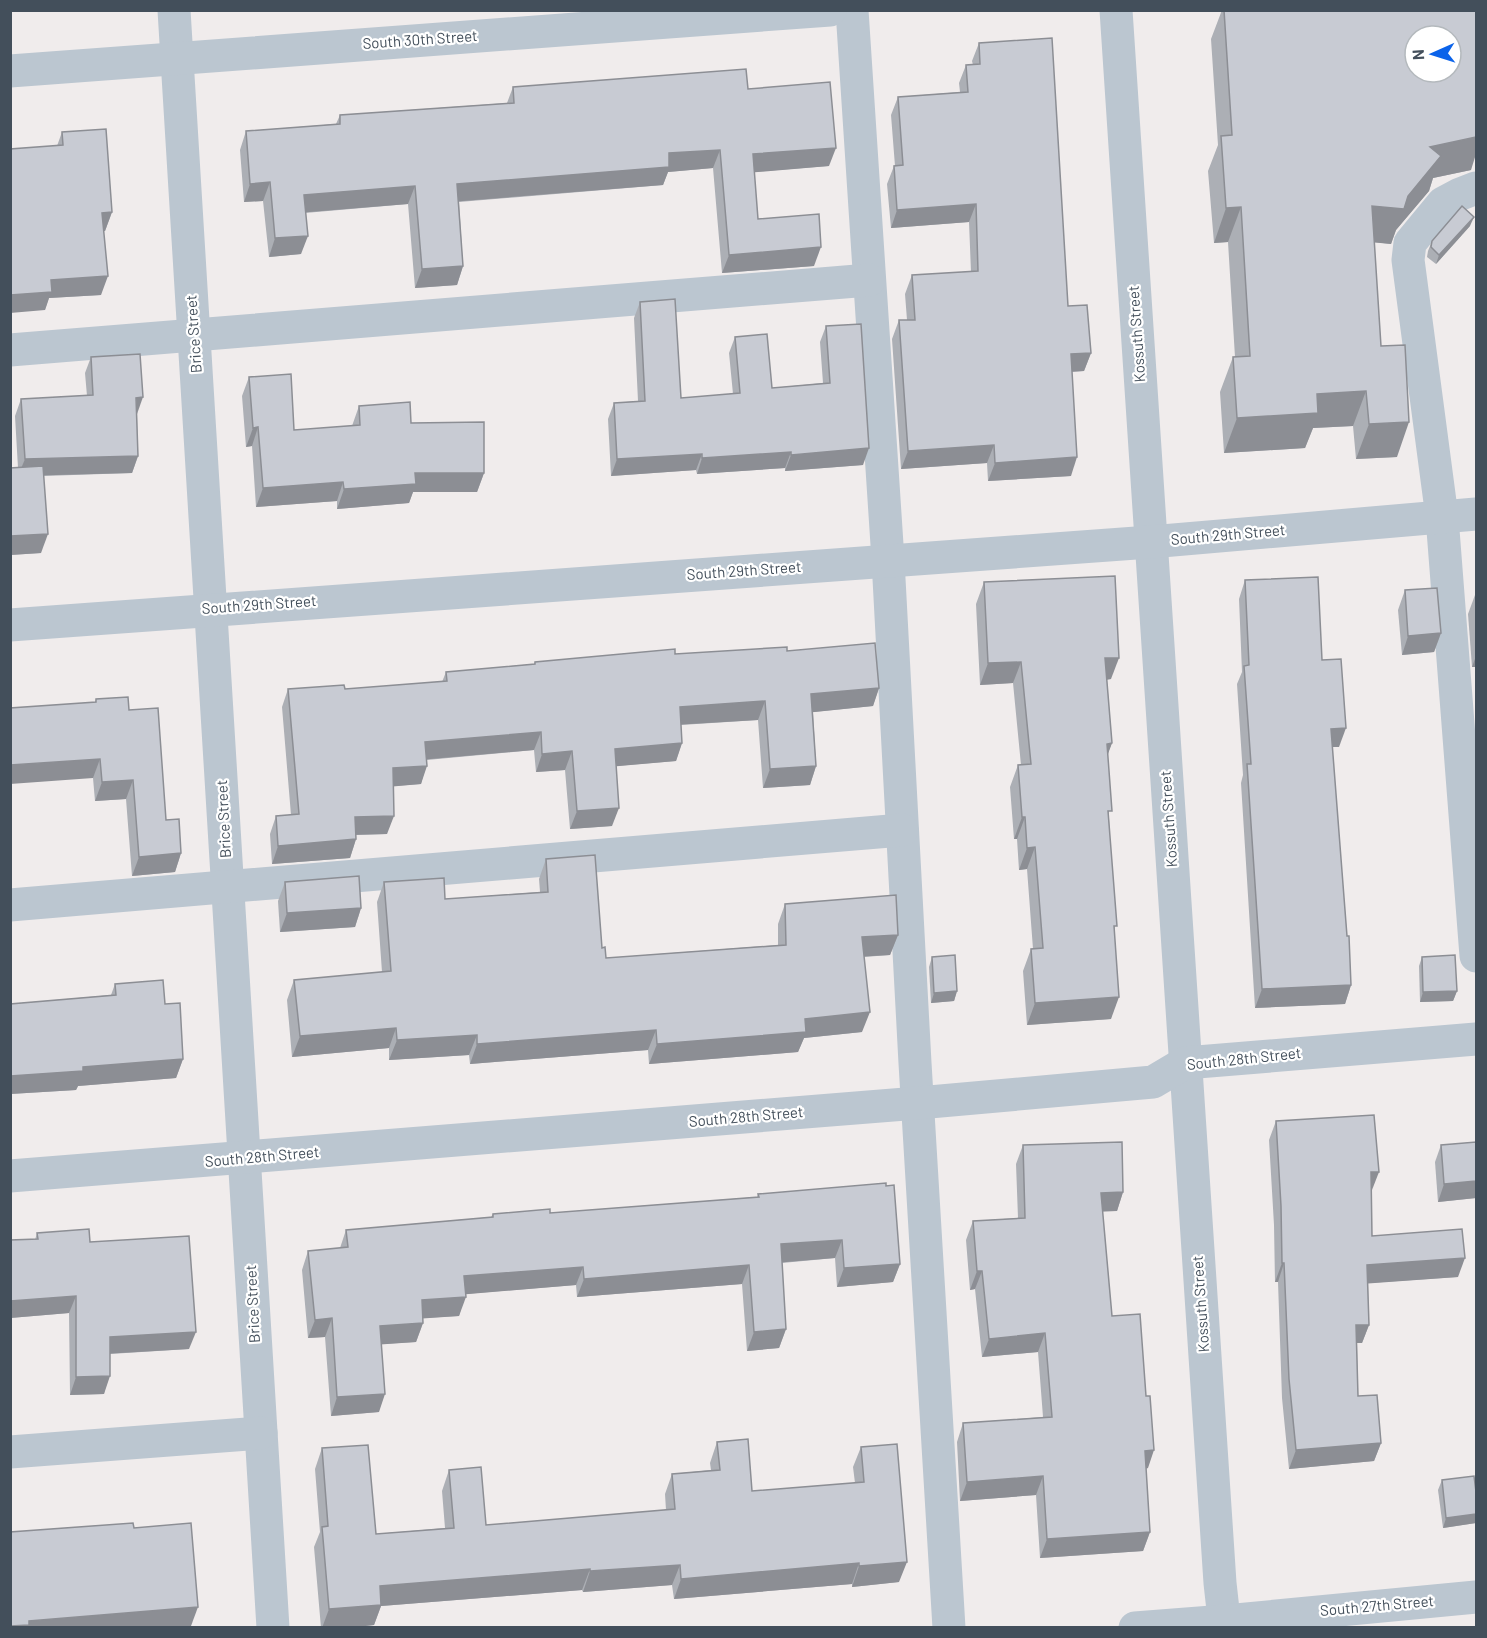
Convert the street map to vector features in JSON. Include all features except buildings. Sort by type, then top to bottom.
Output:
[{"type":"street","name":"Brice Street","points":[[174,10],[273,1628]]},
{"type":"street","name":"South 30th Street","points":[[10,71],[830,10]]},
{"type":"street","points":[[852,10],[888,560],[949,1628]]},
{"type":"street","name":"Kossuth Street","points":[[1116,10],[1220,1583],[1225,1624]]},
{"type":"street","points":[[1476,188],[1443,203],[1410,243],[1408,260],[1442,517],[1470,786],[1476,956]]},
{"type":"street","points":[[10,350],[869,280]]},
{"type":"street","name":"South 29th Street","points":[[10,624],[1150,542],[1476,514]]},
{"type":"street","points":[[10,904],[902,830]]},
{"type":"street","name":"South 28th Street","points":[[10,1176],[245,1159],[1153,1082],[1185,1063],[1476,1040]]},
{"type":"street","points":[[10,1452],[261,1433]]},
{"type":"street","name":"South 27th Street","points":[[1135,1628],[1225,1624],[1476,1597]]}]
